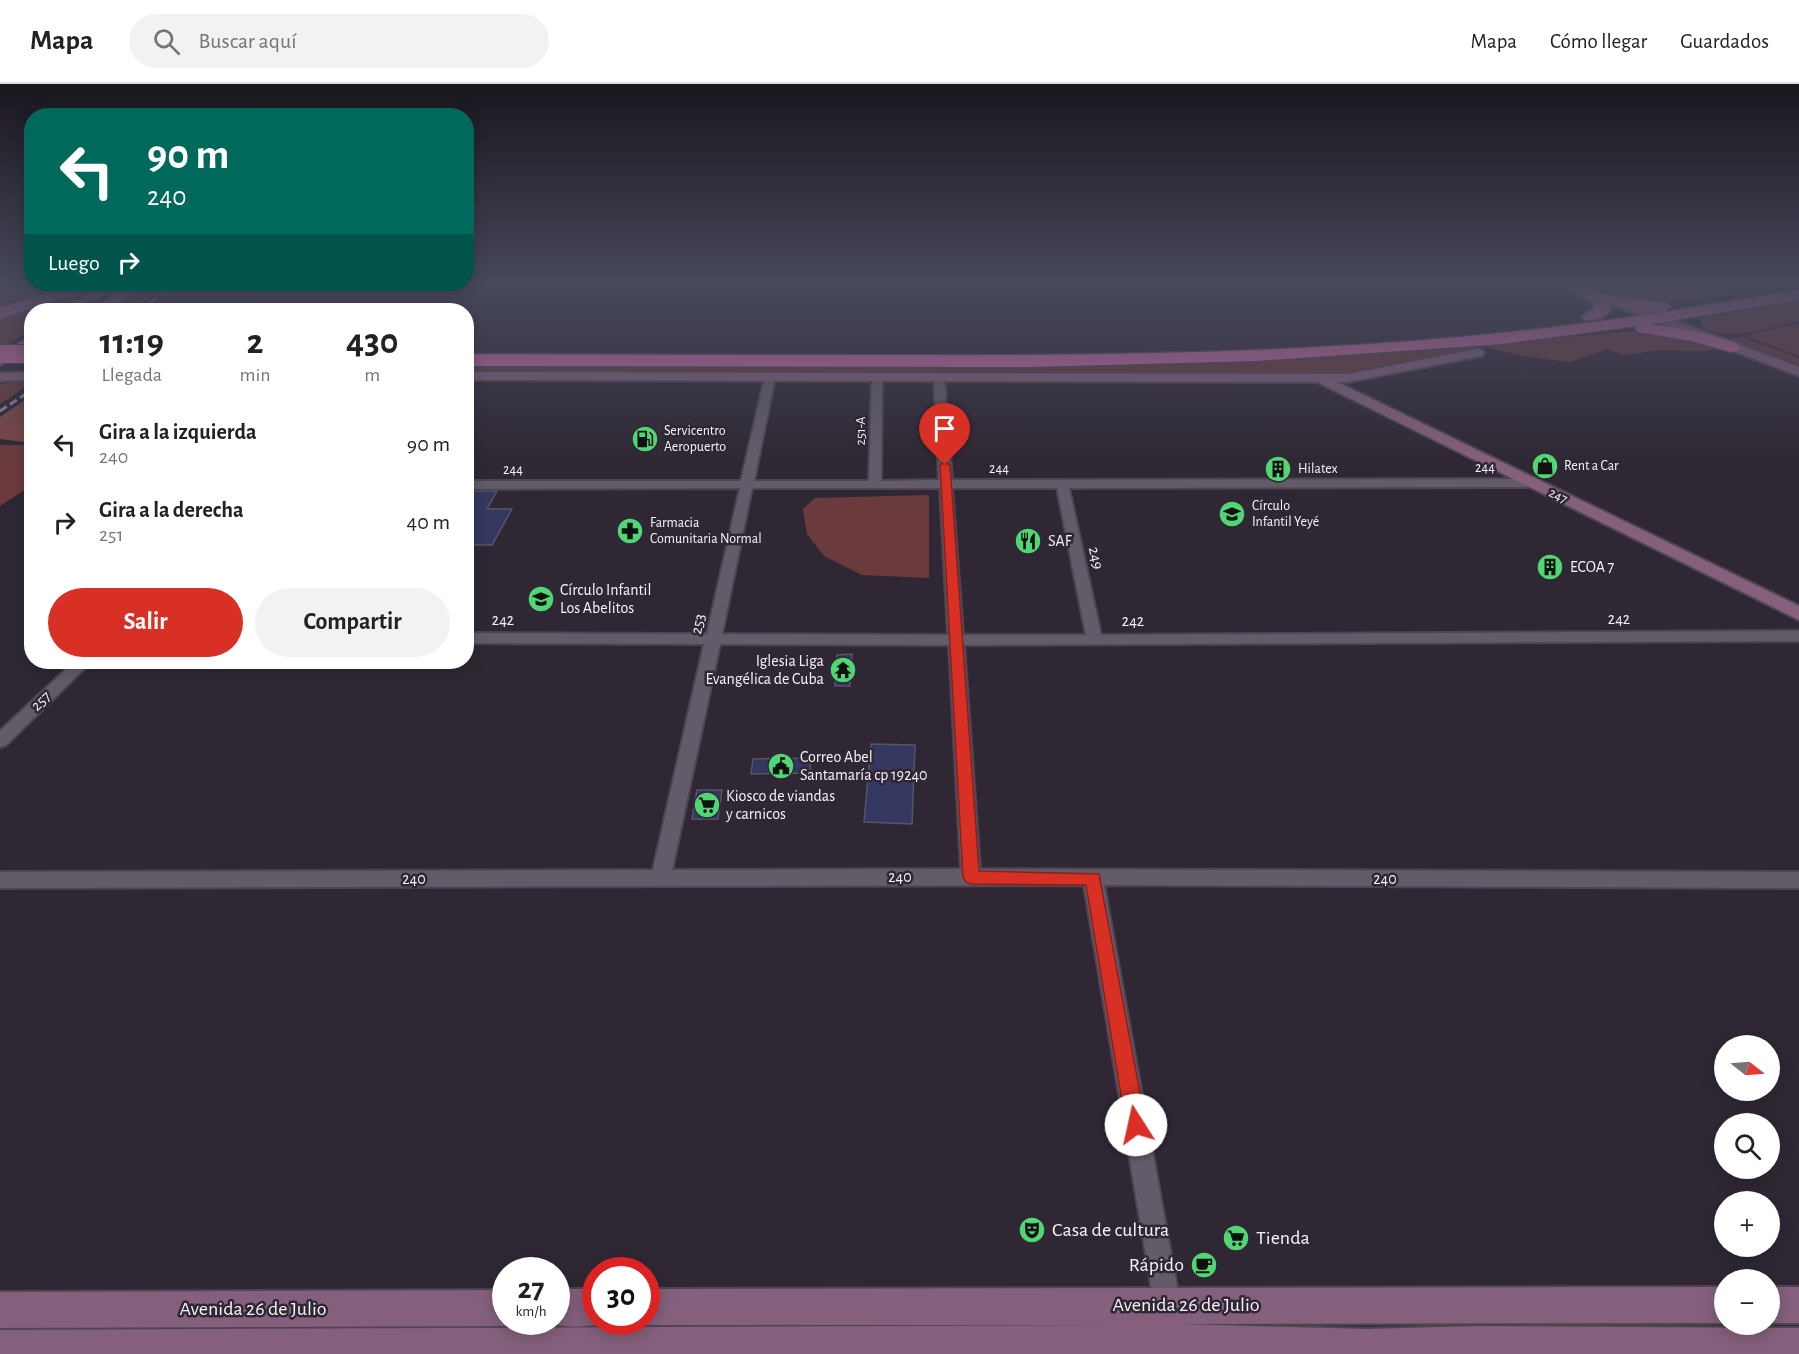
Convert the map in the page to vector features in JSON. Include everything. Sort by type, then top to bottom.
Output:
[{"type":"highway","points":[[474,352],[1171,350],[1336,342]]},
{"type":"highway","points":[[474,360],[1157,359],[1422,346],[1450,342]]},
{"type":"highway","points":[[1713,342],[1731,347]]},
{"type":"highway","points":[[1724,342],[1731,347]]},
{"type":"highway","points":[[0,354],[24,354]]},
{"type":"highway","points":[[0,362],[24,363]]},
{"type":"main road","points":[[0,362],[24,345]]},
{"type":"street","points":[[1719,342],[1799,372]]},
{"type":"street","points":[[474,376],[1318,379],[1348,378],[1477,353]]},
{"type":"street","points":[[0,379],[24,376]]},
{"type":"street","name":"253","points":[[661,878],[770,377]]},
{"type":"street","name":"251-A","points":[[875,484],[877,378]]},
{"type":"street","points":[[939,378],[971,877]]},
{"type":"street","name":"247","points":[[1318,379],[1799,614]]},
{"type":"street","name":"244","points":[[474,485],[1531,483]]},
{"type":"street","name":"249","points":[[1062,484],[1095,640]]},
{"type":"street","name":"242","points":[[474,638],[1095,640],[1799,636]]},
{"type":"street","name":"257","points":[[0,741],[76,669]]},
{"type":"street","name":"240","points":[[0,880],[971,877],[1799,880]]},
{"type":"street","points":[[1093,879],[1174,1343]]},
{"type":"street","name":"Avenida 26 de Julio","points":[[660,1307],[1714,1305]]},
{"type":"street","points":[[1780,1305],[1799,1305]]},
{"type":"street","points":[[682,1346],[687,1307]]},
{"type":"street","name":"Avenida 26 de Julio","points":[[0,1310],[492,1308]]},
{"type":"street","points":[[0,1349],[492,1322]]},
{"type":"street","points":[[570,1322],[682,1346],[1174,1343],[1367,1348],[1477,1345],[1799,1347]]},
{"type":"shaded area","points":[[0,342],[10,342],[0,349]]},
{"type":"shaded area","points":[[1704,342],[1756,360],[1719,349],[1660,350],[1624,355],[1607,349],[1570,362],[1527,357],[1480,346],[1481,350],[1347,374],[474,374],[474,366],[1197,362],[1386,353],[1492,344]]},
{"type":"shaded area","points":[[1737,342],[1757,342],[1799,358],[1799,366]]},
{"type":"shaded area","points":[[1762,342],[1799,342],[1799,356]]},
{"type":"shaded area","points":[[24,380],[24,388],[0,404],[0,384]]},
{"type":"shaded area","points":[[24,401],[24,442],[0,439],[0,417]]},
{"type":"shaded area","points":[[0,445],[24,445],[24,491],[0,506]]},
{"type":"shaded area","points":[[929,495],[929,578],[862,575],[824,556],[807,534],[803,509],[815,498]]},
{"type":"building","points":[[474,491],[497,491],[487,509],[512,509],[492,545],[474,545]]},
{"type":"building","name":"Iglesia Liga Evangélica de Cuba","points":[[852,654],[850,686],[835,686],[837,655]]},
{"type":"building","points":[[871,744],[915,745],[912,824],[864,822]]},
{"type":"building","name":"Correo Abel Santamaría cp 19240","points":[[811,758],[810,773],[751,774],[753,759]]},
{"type":"building","name":"Kiosco de viandas y carnicos","points":[[697,790],[722,790],[718,819],[692,819]]},
{"type":"railway","points":[[0,411],[24,395]]},
{"type":"place","name":"Servicentro Aeropuerto","points":[[645,439]]},
{"type":"place","name":"Rent a Car","points":[[1545,466]]},
{"type":"place","name":"Hilatex","points":[[1278,469]]},
{"type":"place","name":"Círculo Infantil Yeyé","points":[[1232,514]]},
{"type":"place","name":"Farmacia Comunitaria Normal","points":[[630,531]]},
{"type":"place","name":"SAF","points":[[1028,541]]},
{"type":"place","name":"ECOA 7","points":[[1550,567]]},
{"type":"place","name":"Círculo Infantil Los Abelitos","points":[[541,599]]},
{"type":"place","name":"Iglesia Liga Evangélica de Cuba","points":[[843,670]]},
{"type":"place","name":"Correo Abel Santamaría cp 19240","points":[[781,766]]},
{"type":"place","name":"Kiosco de viandas y carnicos","points":[[707,805]]},
{"type":"place","name":"Casa de cultura","points":[[1032,1230]]},
{"type":"place","name":"Tienda","points":[[1236,1238]]},
{"type":"place","name":"Rápido","points":[[1204,1265]]},
{"type":"route","points":[[945,465],[971,877],[1093,879],[1136,1125]]}]
